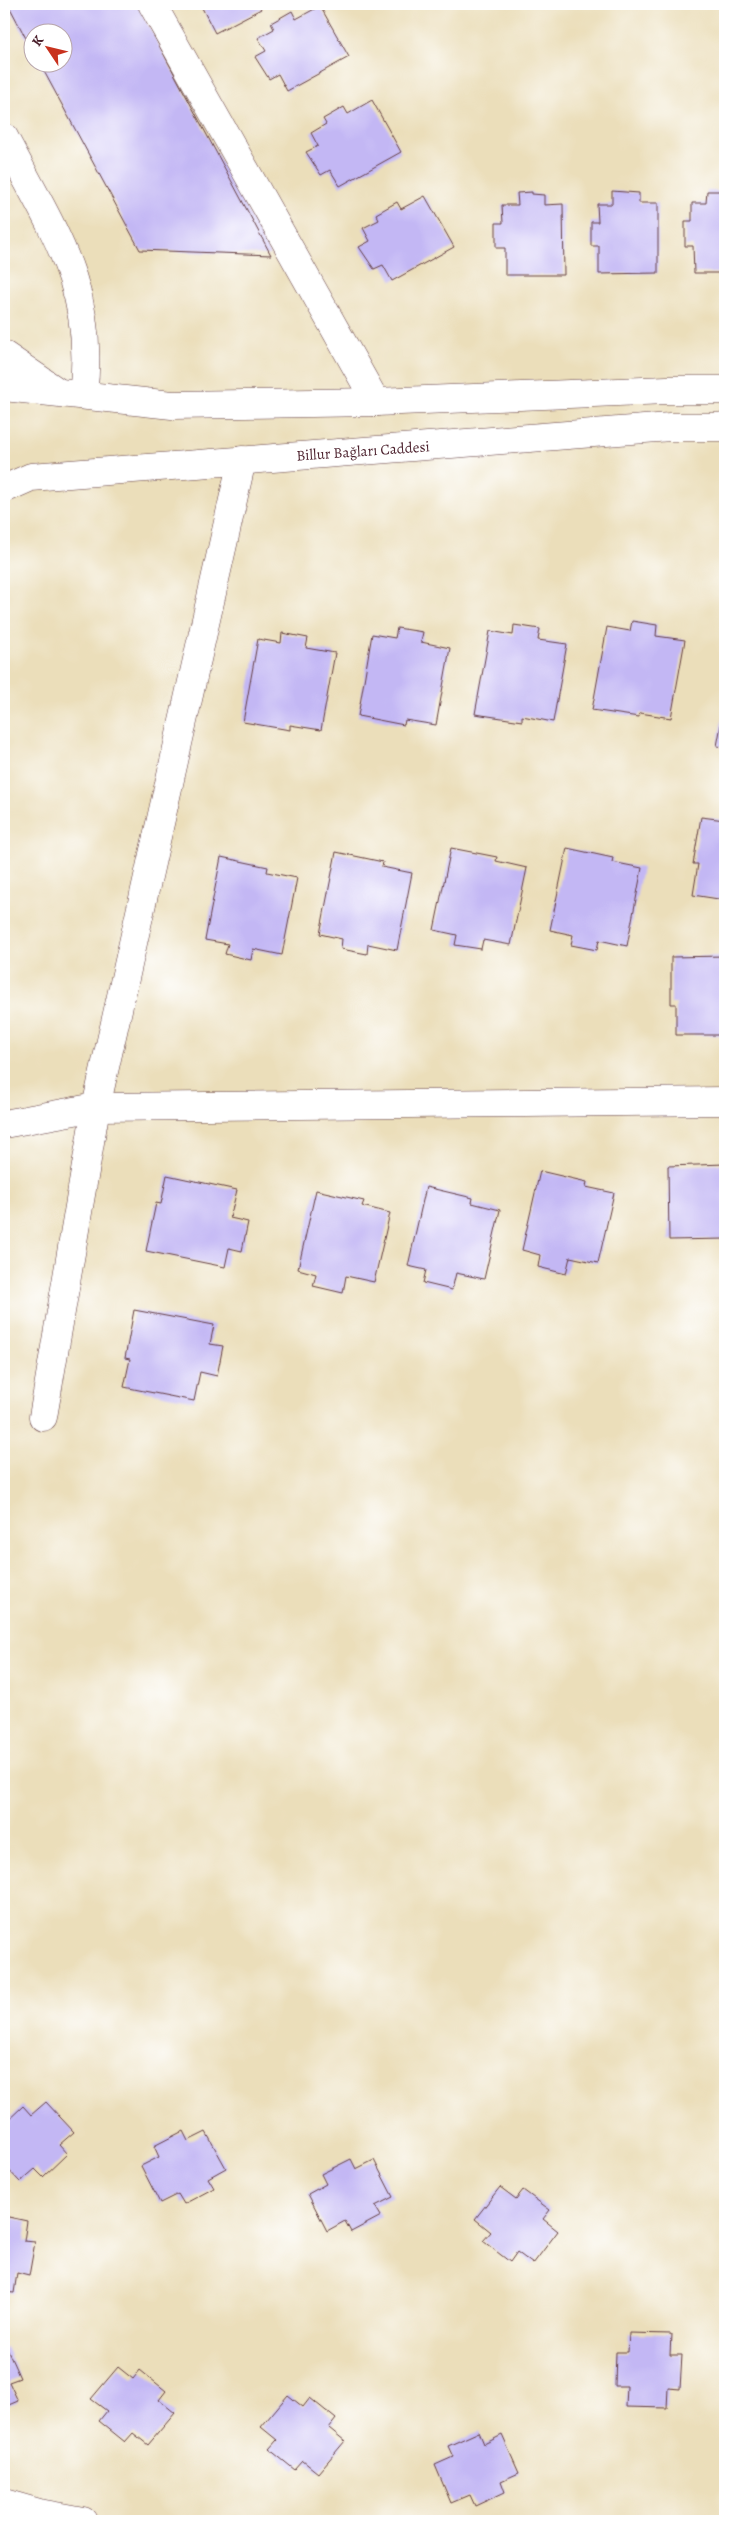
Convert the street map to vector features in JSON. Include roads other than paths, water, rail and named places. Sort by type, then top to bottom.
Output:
[{"type":"street","points":[[152,4],[376,402]]},
{"type":"street","points":[[4,137],[66,257],[76,285],[86,340],[86,368],[83,394]]},
{"type":"street","points":[[4,355],[56,391]]},
{"type":"street","points":[[4,387],[83,394],[172,406],[376,402],[666,390],[725,390]]},
{"type":"street","name":"Billur Bağları Caddesi","points":[[4,489],[31,477],[670,427],[725,427]]},
{"type":"street","points":[[43,1417],[96,1107],[242,460]]},
{"type":"street","points":[[4,1124],[96,1107],[725,1102]]},
{"type":"street","points":[[4,2503],[39,2513],[82,2521]]}]
